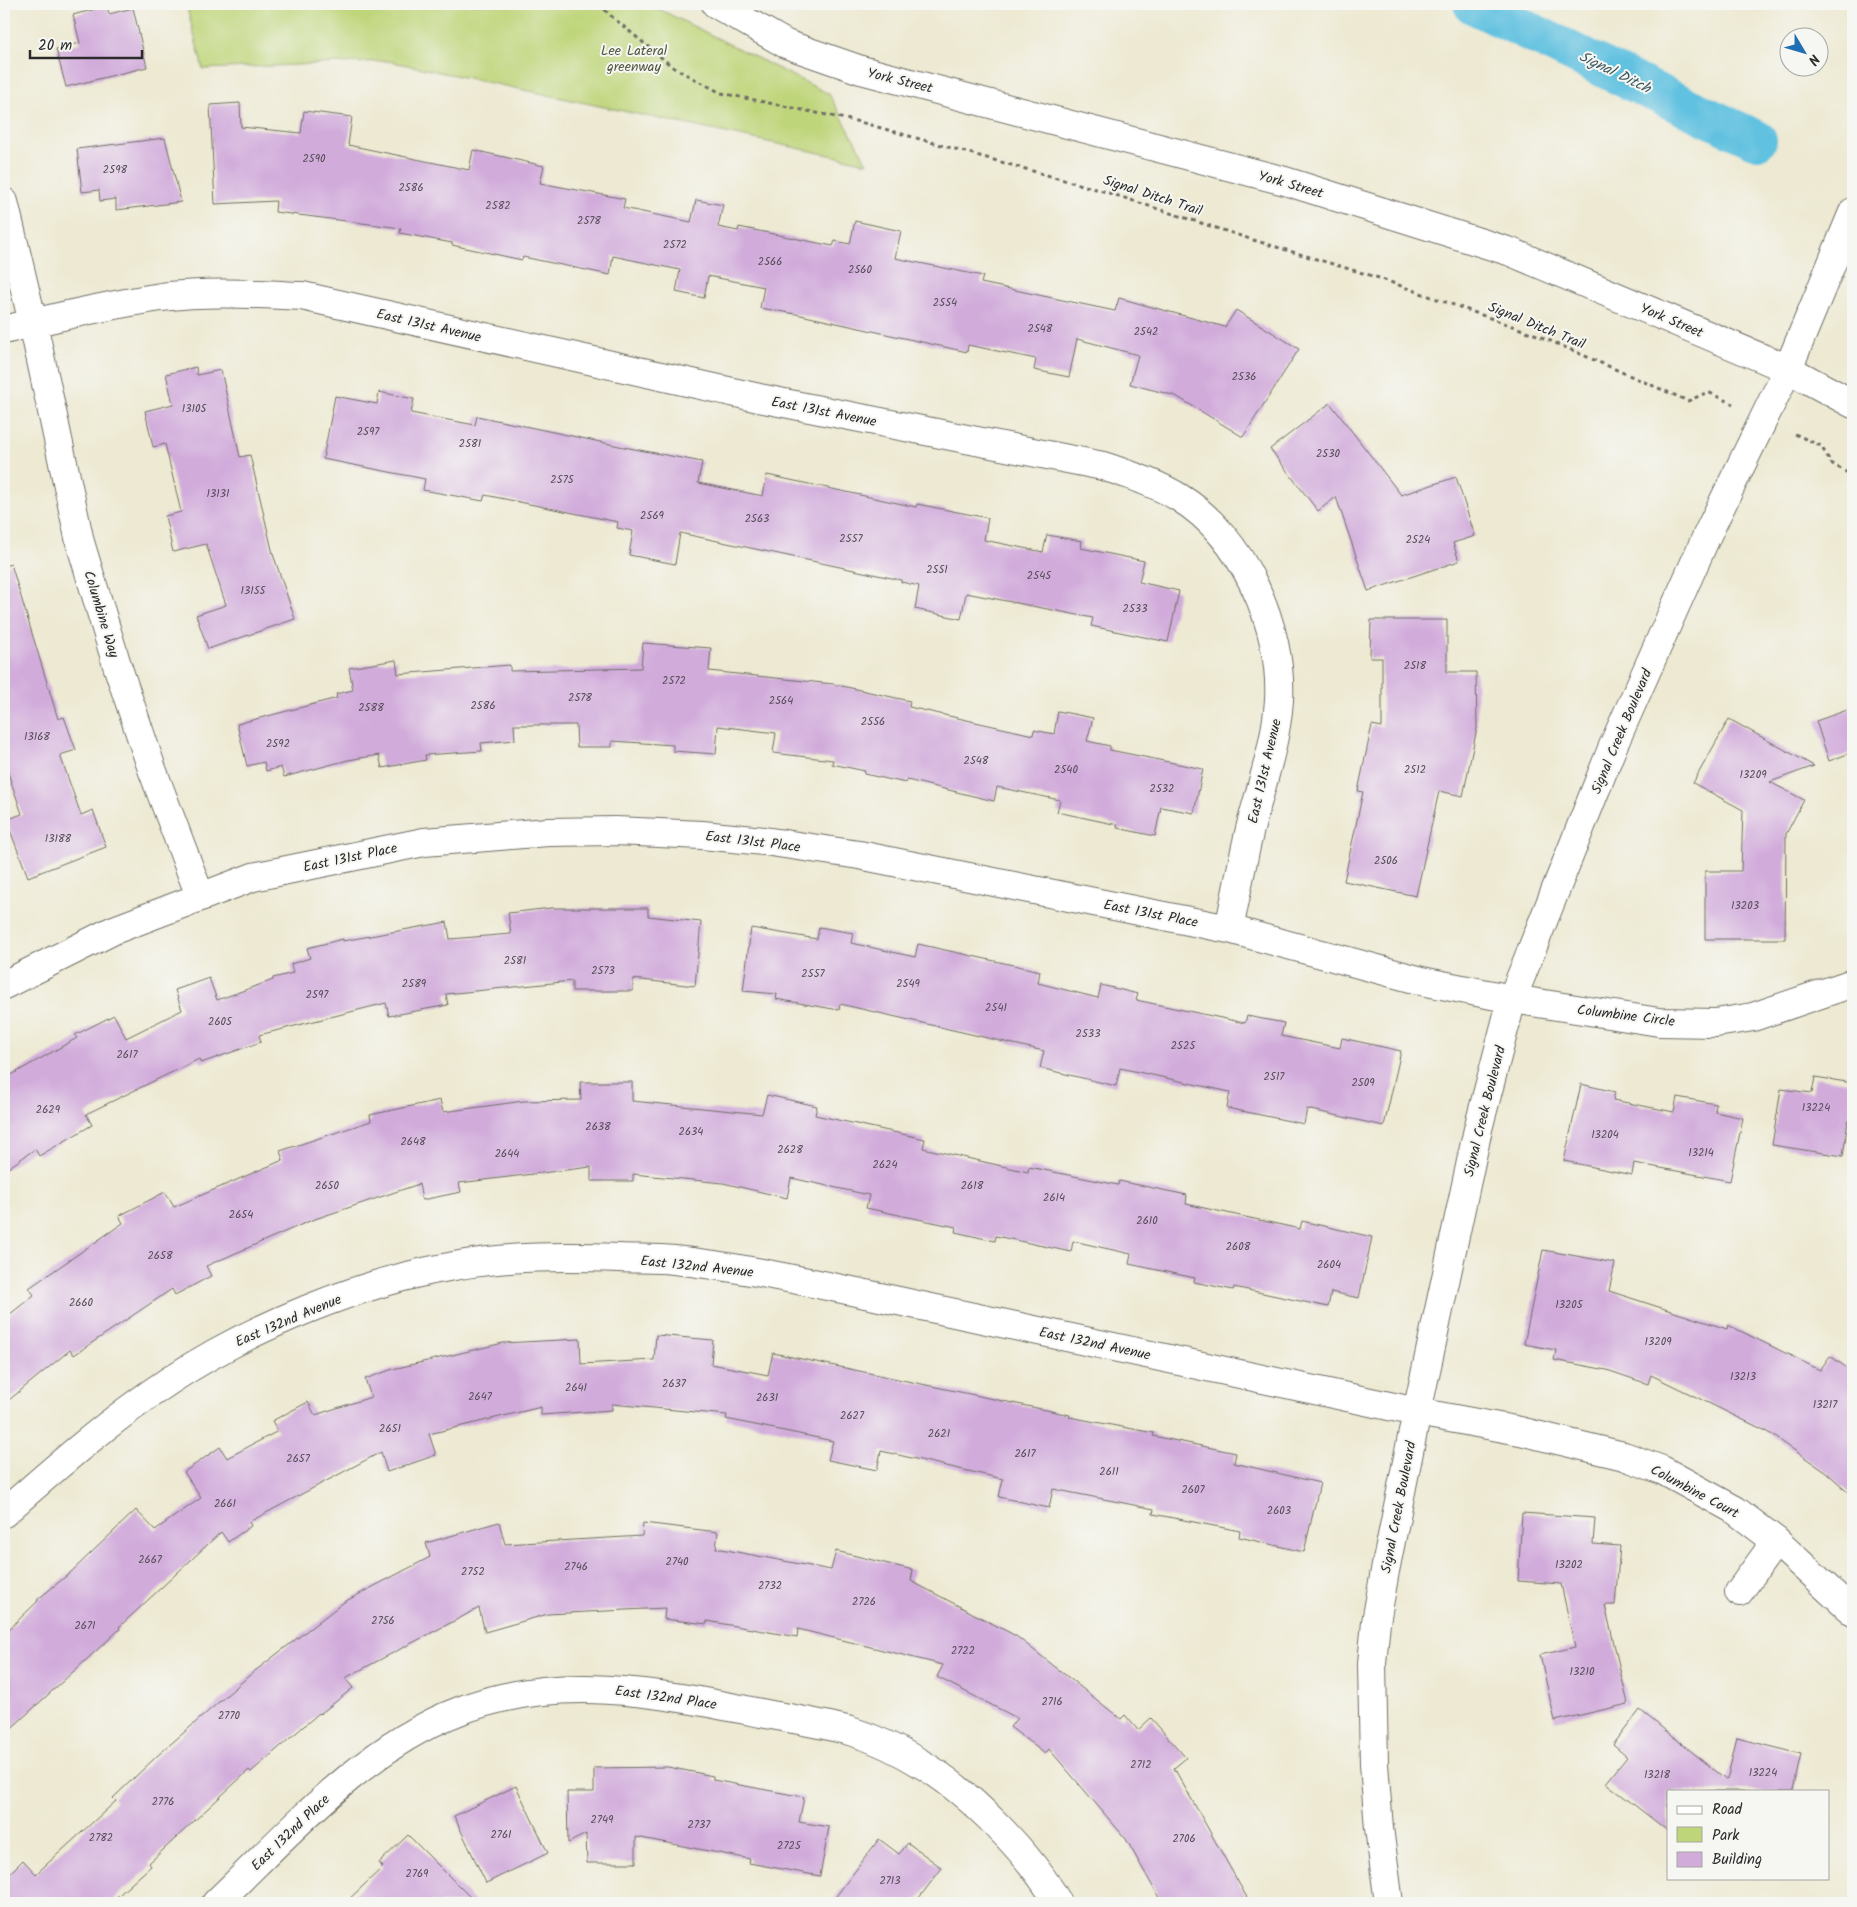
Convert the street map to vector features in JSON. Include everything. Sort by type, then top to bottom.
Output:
[{"type":"street","name":"York Street","points":[[716,4],[786,44],[861,70],[1285,181],[1511,252],[1788,369],[1853,404]]},
{"type":"street","name":"Columbine Way","points":[[4,202],[33,323],[80,542],[117,665],[152,769],[200,896]]},
{"type":"street","name":"Signal Creek Boulevard","points":[[1389,1903],[1379,1828],[1374,1764],[1372,1663],[1376,1622],[1385,1571],[1478,1130],[1512,999],[1613,746],[1708,533],[1788,369],[1853,212]]},
{"type":"street","name":"East 131st Avenue","points":[[4,330],[85,310],[162,297],[236,292],[302,296],[759,398],[1103,466],[1156,485],[1181,498],[1200,513],[1235,552],[1256,589],[1270,625],[1279,669],[1279,700],[1274,736],[1250,831],[1229,929]]},
{"type":"street","name":"East 131st Place","points":[[4,985],[114,930],[253,877],[424,842],[548,832],[616,832],[702,835],[764,841],[860,855],[1229,929],[1422,981],[1512,999]]},
{"type":"street","name":"Columbine Circle","points":[[1512,999],[1659,1022],[1716,1023],[1753,1017],[1853,983]]},
{"type":"street","name":"East 132nd Avenue","points":[[4,1513],[51,1470],[113,1420],[171,1380],[227,1347],[337,1297],[452,1266],[508,1258],[557,1256],[673,1260],[759,1272],[1418,1412]]},
{"type":"street","name":"Columbine Court","points":[[1418,1412],[1520,1431],[1624,1456],[1662,1470],[1727,1506],[1776,1541],[1853,1612]]},
{"type":"street","points":[[1739,1592],[1776,1541]]},
{"type":"street","name":"East 132nd Place","points":[[216,1903],[340,1785],[382,1753],[420,1728],[459,1711],[497,1699],[539,1690],[584,1688],[638,1691],[778,1716],[854,1732],[899,1752],[952,1785],[1013,1841],[1058,1903]]},
{"type":"path","name":"Signal Ditch Trail","points":[[599,4],[674,68],[721,93],[860,122],[1103,191],[1250,239],[1379,278],[1537,335],[1688,401],[1708,392]]},
{"type":"path","points":[[1821,446],[1831,463],[1853,476]]},
{"type":"green space","name":"Lee Lateral greenway","points":[[186,4],[649,4],[829,94],[867,163],[388,61],[203,69]]},
{"type":"building","points":[[107,6],[109,14],[133,8],[147,67],[66,87],[56,49],[80,43],[73,15]]},
{"type":"building","points":[[240,103],[241,127],[301,133],[304,111],[352,117],[348,145],[469,170],[473,150],[544,166],[540,183],[625,199],[623,208],[691,222],[696,200],[723,205],[718,227],[738,231],[739,227],[833,246],[835,241],[850,244],[855,221],[901,231],[895,258],[983,276],[981,283],[1115,311],[1119,298],[1225,327],[1236,310],[1299,349],[1243,437],[1176,396],[1130,384],[1138,355],[1077,339],[1069,377],[1034,370],[1036,359],[968,345],[967,352],[796,314],[760,308],[764,287],[708,276],[704,298],[676,292],[680,270],[613,256],[610,275],[523,257],[522,260],[452,245],[452,243],[400,233],[401,228],[275,212],[276,201],[215,204],[210,105]]},
{"type":"building","points":[[165,138],[181,202],[116,210],[116,199],[100,201],[99,190],[82,192],[77,149]]},
{"type":"building","points":[[196,367],[197,375],[221,370],[240,457],[250,455],[273,554],[295,619],[208,649],[196,615],[226,605],[206,544],[173,552],[165,516],[181,512],[165,444],[153,447],[145,411],[173,404],[166,374]]},
{"type":"building","points":[[379,392],[414,399],[411,413],[475,425],[477,416],[702,462],[698,483],[763,496],[767,475],[916,507],[917,504],[988,518],[984,540],[1043,552],[1047,535],[1082,541],[1081,548],[1144,561],[1139,582],[1179,591],[1168,642],[1091,626],[1093,618],[966,593],[961,619],[915,609],[919,586],[901,582],[901,580],[680,533],[675,564],[629,555],[633,531],[617,528],[618,522],[485,495],[483,501],[423,490],[425,479],[323,459],[335,396],[377,404]]},
{"type":"building","points":[[1330,403],[1401,495],[1456,477],[1475,536],[1453,543],[1459,561],[1368,591],[1336,497],[1318,511],[1270,449]]},
{"type":"building","points":[[11,564],[58,719],[64,717],[76,750],[60,755],[81,815],[93,810],[106,847],[28,877],[6,820],[22,814],[4,761],[4,566]]},
{"type":"building","points":[[1371,620],[1447,620],[1447,672],[1476,672],[1477,728],[1463,796],[1439,791],[1416,896],[1344,881],[1363,792],[1358,791],[1372,725],[1382,727],[1382,658],[1370,658]]},
{"type":"building","points":[[643,643],[711,648],[709,671],[833,684],[910,701],[909,707],[1033,735],[1034,730],[1054,734],[1058,711],[1093,718],[1087,741],[1110,746],[1110,750],[1203,769],[1194,813],[1161,807],[1155,836],[1117,828],[1118,825],[1057,812],[1060,800],[997,787],[994,801],[907,780],[906,783],[864,774],[865,771],[832,764],[833,760],[773,753],[776,733],[718,726],[716,754],[673,751],[673,745],[612,741],[612,747],[577,747],[576,725],[514,725],[515,740],[481,743],[482,751],[425,755],[426,760],[382,768],[379,755],[348,760],[284,777],[281,767],[266,771],[264,762],[247,766],[237,724],[337,698],[336,694],[353,690],[349,668],[396,660],[398,674],[510,665],[510,671],[641,668]]},
{"type":"building","points":[[1853,708],[1853,752],[1829,761],[1816,721]]},
{"type":"building","points":[[1729,719],[1814,766],[1770,782],[1804,800],[1786,834],[1785,939],[1705,939],[1705,871],[1741,871],[1743,810],[1693,783]]},
{"type":"building","points":[[551,908],[648,908],[648,916],[701,922],[695,986],[633,979],[633,991],[572,991],[572,981],[446,994],[448,1005],[389,1016],[386,1003],[259,1035],[261,1042],[201,1063],[199,1059],[86,1114],[92,1125],[39,1156],[35,1149],[4,1171],[4,1079],[77,1038],[75,1035],[114,1015],[126,1038],[182,1010],[175,990],[209,978],[217,1000],[273,980],[273,978],[293,973],[291,964],[310,958],[307,948],[343,939],[343,941],[447,922],[450,939],[511,934],[508,913]]},
{"type":"building","points":[[819,927],[853,933],[851,943],[915,957],[918,944],[1040,971],[1038,983],[1098,998],[1101,985],[1138,994],[1136,1000],[1245,1023],[1247,1016],[1284,1023],[1281,1036],[1340,1048],[1342,1038],[1401,1051],[1384,1126],[1307,1109],[1304,1124],[1227,1108],[1230,1092],[1120,1068],[1116,1086],[1040,1068],[1044,1051],[840,1004],[839,1010],[776,999],[777,994],[743,991],[751,928],[817,939]]},
{"type":"building","points":[[1815,1077],[1853,1083],[1853,1122],[1848,1121],[1843,1156],[1772,1145],[1781,1089],[1812,1093]]},
{"type":"building","points":[[580,1082],[632,1082],[632,1101],[762,1114],[767,1095],[817,1106],[815,1115],[925,1139],[923,1148],[1028,1172],[1029,1167],[1118,1185],[1119,1181],[1187,1195],[1186,1204],[1300,1229],[1302,1221],[1372,1237],[1359,1298],[1331,1292],[1328,1307],[1234,1287],[1233,1290],[1194,1282],[1195,1278],[1129,1264],[1131,1254],[1073,1241],[1071,1252],[996,1236],[995,1241],[955,1232],[956,1227],[866,1208],[869,1195],[791,1178],[787,1198],[723,1183],[633,1174],[633,1181],[591,1181],[591,1167],[459,1183],[461,1192],[422,1200],[419,1184],[312,1220],[206,1266],[211,1276],[175,1295],[172,1289],[74,1355],[70,1350],[4,1404],[4,1319],[34,1295],[29,1288],[123,1223],[119,1216],[165,1192],[174,1207],[283,1160],[280,1151],[371,1121],[370,1115],[440,1100],[443,1112],[524,1101],[581,1100]]},
{"type":"building","points":[[1581,1084],[1615,1092],[1613,1100],[1674,1112],[1677,1097],[1716,1104],[1715,1112],[1743,1118],[1730,1181],[1634,1163],[1632,1175],[1564,1161]]},
{"type":"building","points":[[1543,1250],[1615,1263],[1609,1291],[1727,1329],[1728,1325],[1820,1370],[1830,1356],[1853,1372],[1853,1496],[1827,1473],[1768,1432],[1651,1375],[1648,1384],[1607,1370],[1554,1360],[1556,1350],[1524,1344]]},
{"type":"building","points":[[656,1335],[713,1340],[711,1364],[768,1375],[773,1353],[1070,1415],[1069,1417],[1154,1433],[1153,1436],[1236,1453],[1234,1463],[1320,1483],[1304,1552],[1239,1537],[1240,1531],[1153,1514],[1154,1509],[1053,1489],[1049,1508],[999,1497],[1003,1479],[881,1451],[877,1470],[828,1460],[833,1441],[726,1419],[727,1415],[612,1404],[612,1410],[541,1415],[541,1407],[429,1434],[436,1455],[387,1472],[381,1452],[249,1522],[251,1526],[228,1542],[221,1532],[119,1627],[120,1629],[4,1735],[4,1634],[37,1600],[70,1573],[136,1510],[155,1530],[201,1498],[184,1472],[220,1447],[227,1458],[278,1431],[272,1421],[308,1402],[315,1415],[371,1397],[365,1379],[393,1369],[503,1343],[580,1339],[581,1364],[654,1360]]},
{"type":"building","points":[[1522,1513],[1595,1518],[1593,1544],[1620,1546],[1615,1605],[1605,1605],[1628,1704],[1555,1721],[1540,1655],[1575,1647],[1561,1584],[1518,1581]]},
{"type":"building","points":[[499,1522],[505,1544],[642,1536],[643,1523],[718,1532],[716,1548],[831,1570],[836,1551],[913,1570],[911,1581],[1016,1636],[1121,1719],[1125,1715],[1138,1730],[1151,1718],[1186,1758],[1174,1768],[1250,1903],[1162,1903],[1126,1839],[1049,1749],[1045,1754],[1010,1727],[1017,1718],[937,1677],[943,1665],[798,1629],[797,1637],[707,1621],[707,1624],[664,1619],[665,1608],[548,1614],[485,1632],[479,1608],[345,1678],[353,1688],[319,1713],[251,1772],[249,1770],[149,1863],[151,1866],[110,1903],[4,1903],[4,1879],[23,1860],[36,1874],[116,1801],[113,1798],[157,1756],[251,1674],[344,1602],[430,1557],[426,1543]]},
{"type":"building","points":[[1640,1710],[1727,1780],[1737,1738],[1801,1754],[1793,1790],[1667,1790],[1667,1830],[1606,1783],[1627,1757],[1613,1745]]},
{"type":"building","points":[[668,1767],[713,1776],[713,1780],[804,1797],[799,1822],[829,1827],[820,1876],[749,1863],[750,1859],[636,1837],[636,1863],[587,1863],[586,1834],[568,1843],[567,1792],[594,1792],[594,1768]]},
{"type":"building","points":[[516,1786],[548,1853],[486,1883],[454,1816]]},
{"type":"building","points":[[408,1835],[476,1903],[345,1903],[383,1867],[379,1863]]},
{"type":"building","points":[[879,1839],[899,1854],[908,1843],[942,1868],[915,1903],[831,1903]]},
{"type":"waterway","name":"Signal Ditch","points":[[1473,4],[1757,140]]}]
